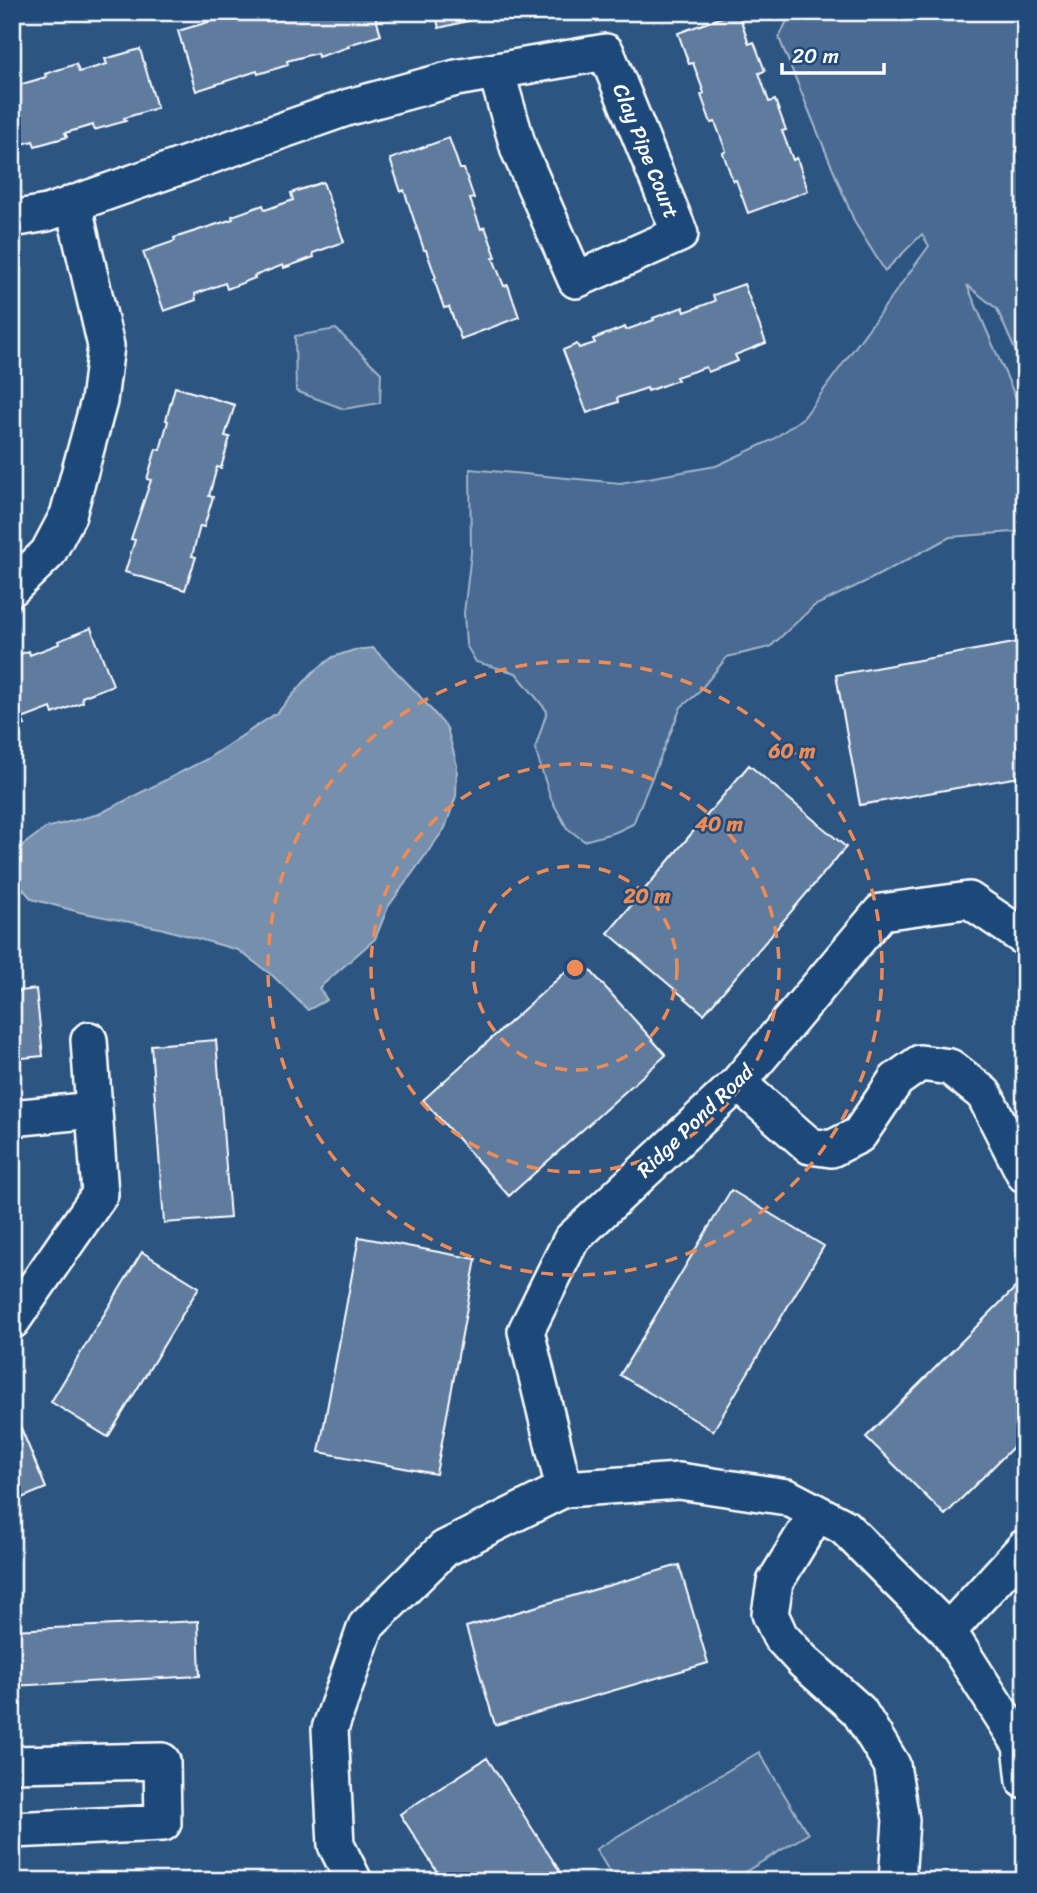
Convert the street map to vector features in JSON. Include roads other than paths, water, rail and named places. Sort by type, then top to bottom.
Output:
[{"type":"street","name":"Clay Pipe Court","points":[[12,219],[47,213],[349,107],[456,78],[496,71],[606,52],[680,234],[576,280],[519,150],[496,71]]},
{"type":"street","points":[[13,587],[48,553],[68,515],[99,401],[106,346],[73,204]]},
{"type":"street","name":"Ridge Pond Road","points":[[564,1489],[526,1331],[571,1240],[738,1083],[881,912],[969,900],[1025,938]]},
{"type":"street","points":[[12,1321],[100,1194],[89,1040]]},
{"type":"street","points":[[738,1083],[810,1146],[831,1149],[859,1135],[896,1080],[920,1063],[950,1067],[984,1094],[1025,1175]]},
{"type":"street","points":[[12,1118],[94,1110]]},
{"type":"street","points":[[354,1881],[336,1845],[330,1729],[366,1626],[444,1549],[564,1489],[679,1481],[787,1497],[844,1527],[948,1631],[1021,1745],[1025,1780]]},
{"type":"street","points":[[817,1513],[775,1582],[770,1614],[780,1636],[803,1661],[859,1711],[892,1765],[901,1820],[897,1881]]},
{"type":"street","points":[[948,1631],[1025,1546]]},
{"type":"street","points":[[12,1764],[162,1760],[163,1823],[12,1830]]}]
